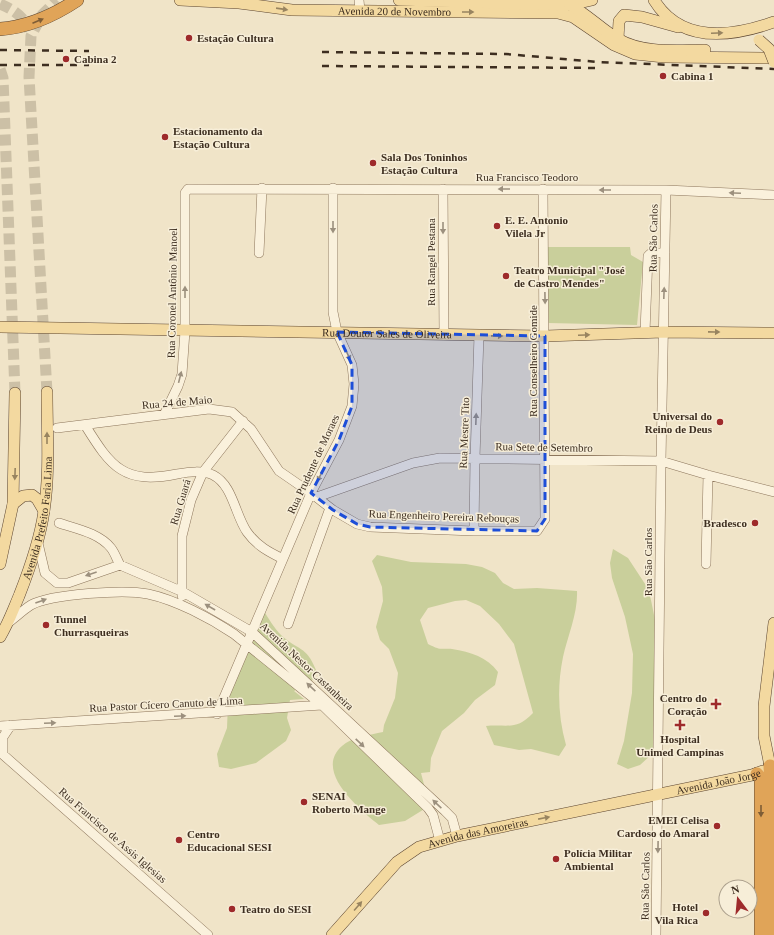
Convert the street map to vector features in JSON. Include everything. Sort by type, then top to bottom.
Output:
[{"type":"highway","points":[[0,29],[34,23],[61,11],[77,0]]},
{"type":"highway","points":[[771,935],[773,827],[772,764]]},
{"type":"highway","points":[[757,774],[761,779],[761,935]]},
{"type":"main road","name":"Avenida 20 de Novembro","points":[[180,0],[239,1],[292,10],[359,6],[549,12],[573,17],[614,45],[635,54],[664,57],[774,58]]},
{"type":"main road","name":"Avenida 20 de Novembro","points":[[399,0],[567,3],[592,0]]},
{"type":"main road","points":[[654,0],[669,18],[696,32]]},
{"type":"main road","points":[[567,3],[618,39],[634,45],[663,49],[774,52]]},
{"type":"main road","points":[[618,39],[621,18],[628,15],[642,17],[696,32],[712,34],[738,32],[774,22]]},
{"type":"main road","points":[[738,32],[751,35],[766,44],[774,62]]},
{"type":"main road","name":"Rua Doutor Sales de Oliveira","points":[[0,327],[545,336],[645,332],[774,333]]},
{"type":"main road","name":"Avenida Prefeito Faria Lima","points":[[0,637],[9,622],[38,543],[44,511],[48,467],[47,392]]},
{"type":"main road","points":[[0,564],[13,504],[15,393]]},
{"type":"main road","points":[[13,504],[23,496],[32,496],[37,499],[44,511]]},
{"type":"main road","points":[[772,764],[764,736],[764,706],[774,623]]},
{"type":"main road","points":[[764,706],[774,676]]},
{"type":"main road","name":"Avenida João Jorge","points":[[659,794],[757,774],[772,764]]},
{"type":"main road","name":"Avenida das Amoreiras","points":[[332,935],[397,862],[419,847],[457,836],[659,794]]},
{"type":"street","name":"Rua Francisco Teodoro","points":[[185,193],[191,188],[333,188],[666,190],[774,195]]},
{"type":"street","points":[[259,253],[262,188]]},
{"type":"street","name":"Rua Prudente de Moraes","points":[[217,714],[283,559],[339,440],[352,406],[354,384],[352,365],[337,332],[333,305],[333,188]]},
{"type":"street","name":"Rua Rangel Pestana","points":[[443,189],[444,335]]},
{"type":"street","name":"Rua Conselheiro Gomide","points":[[537,531],[545,519],[546,460],[543,189]]},
{"type":"street","name":"Rua São Carlos","points":[[656,935],[659,794],[660,461],[666,190]]},
{"type":"street","name":"Rua Coronel Antônio Manoel","points":[[166,413],[182,374],[186,331],[185,193]]},
{"type":"street","points":[[645,332],[648,256],[650,254],[665,252]]},
{"type":"street","name":"Rua Mestre Tito","points":[[474,532],[474,458],[479,335]]},
{"type":"street","name":"Rua 24 de Maio","points":[[58,428],[166,413],[209,409],[232,412],[251,429],[279,471],[330,508]]},
{"type":"street","name":"Rua Guará","points":[[180,605],[183,592],[182,536],[191,500],[202,472],[243,421]]},
{"type":"street","points":[[84,425],[107,458],[119,469],[132,475],[156,478],[188,472],[202,472],[214,476],[225,486],[239,518],[254,540],[263,549],[283,559]]},
{"type":"street","name":"Rua Sete de Setembro","points":[[314,495],[426,460],[474,458],[660,461],[774,492]]},
{"type":"street","points":[[706,564],[708,475]]},
{"type":"street","points":[[288,624],[330,508]]},
{"type":"street","name":"Rua Engenheiro Pereira Rebouças","points":[[330,508],[357,524],[370,527],[474,532],[537,531]]},
{"type":"street","points":[[38,543],[45,572],[57,583],[68,583],[120,565],[111,548],[102,541],[90,533],[60,523]]},
{"type":"street","name":"Avenida Nestor Castanheira","points":[[120,565],[183,592],[252,632],[445,810],[452,818],[457,836]]},
{"type":"street","name":"Avenida Nestor Castanheira","points":[[9,622],[31,605],[51,598],[71,595],[140,592],[180,605],[218,623],[322,706],[431,811],[440,841]]},
{"type":"street","name":"Rua Pastor Cícero Canuto de Lima","points":[[0,726],[217,714],[322,706]]},
{"type":"street","points":[[2,753],[3,738],[11,725]]},
{"type":"street","name":"Rua Francisco de Assis Iglesias","points":[[2,753],[208,935]]},
{"type":"highlighted area","points":[[337,332],[545,336],[545,519],[537,531],[370,527],[357,524],[333,510],[311,493],[339,440],[352,406],[352,365]]},
{"type":"green space","points":[[548,247],[630,247],[631,255],[643,262],[637,325],[548,323]]},
{"type":"green space","points":[[613,549],[628,558],[647,587],[656,625],[658,732],[651,755],[640,765],[628,769],[617,764],[624,741],[632,693],[633,654],[625,617],[612,578],[610,563]]},
{"type":"green space","points":[[377,555],[411,562],[466,564],[482,567],[495,573],[503,583],[514,589],[537,588],[577,591],[576,608],[561,668],[559,701],[561,724],[566,745],[559,756],[531,749],[519,750],[494,745],[486,726],[511,726],[522,722],[533,713],[514,644],[499,624],[480,606],[466,600],[455,601],[428,608],[420,620],[428,644],[438,648],[466,652],[489,662],[498,672],[495,685],[475,700],[464,713],[442,731],[431,758],[430,772],[421,773],[427,796],[426,808],[405,821],[379,825],[351,800],[342,789],[336,778],[333,767],[334,756],[342,746],[350,740],[383,732],[384,725],[395,698],[398,673],[389,649],[380,640],[376,627],[383,601],[382,587],[372,561]]},
{"type":"green space","points":[[263,609],[278,632],[309,656],[316,670],[312,681],[294,691],[304,699],[290,700],[287,718],[291,730],[286,741],[256,763],[231,769],[219,767],[217,754],[227,728],[228,703],[222,703]]},
{"type":"tunnel","points":[[47,392],[29,77],[31,36],[42,15],[57,0]]},
{"type":"tunnel","points":[[0,4],[18,14],[24,21],[29,31]]},
{"type":"tunnel","points":[[0,69],[3,78],[15,393]]},
{"type":"railway","points":[[0,50],[89,51]]},
{"type":"railway","points":[[322,52],[506,54],[598,62],[774,69]]},
{"type":"railway","points":[[0,65],[89,65]]},
{"type":"railway","points":[[322,66],[602,68]]},
{"type":"place","name":"Estação Cultura","points":[[189,38]]},
{"type":"place","name":"Cabina 2","points":[[66,59]]},
{"type":"place","name":"Cabina 1","points":[[663,76]]},
{"type":"place","name":"Estacionamento da Estação Cultura","points":[[165,137]]},
{"type":"place","name":"Sala Dos Toninhos Estação Cultura","points":[[373,163]]},
{"type":"place","name":"E. E. Antonio Vilela Jr","points":[[497,226]]},
{"type":"place","name":"Teatro Municipal \"José de Castro Mendes\"","points":[[506,276]]},
{"type":"place","name":"Universal do Reino de Deus","points":[[720,422]]},
{"type":"place","name":"Bradesco","points":[[755,523]]},
{"type":"place","name":"Tunnel Churrasqueiras","points":[[46,625]]},
{"type":"place","name":"Centro do Coração","points":[[716,704]]},
{"type":"place","name":"Hospital Unimed Campinas","points":[[680,725]]},
{"type":"place","name":"SENAI Roberto Mange","points":[[304,802]]},
{"type":"place","name":"EMEI Celisa Cardoso do Amaral","points":[[717,826]]},
{"type":"place","name":"Centro Educacional SESI","points":[[179,840]]},
{"type":"place","name":"Polícia Militar Ambiental","points":[[556,859]]},
{"type":"place","name":"Teatro do SESI","points":[[232,909]]},
{"type":"place","name":"Hotel Vila Rica","points":[[706,913]]}]
